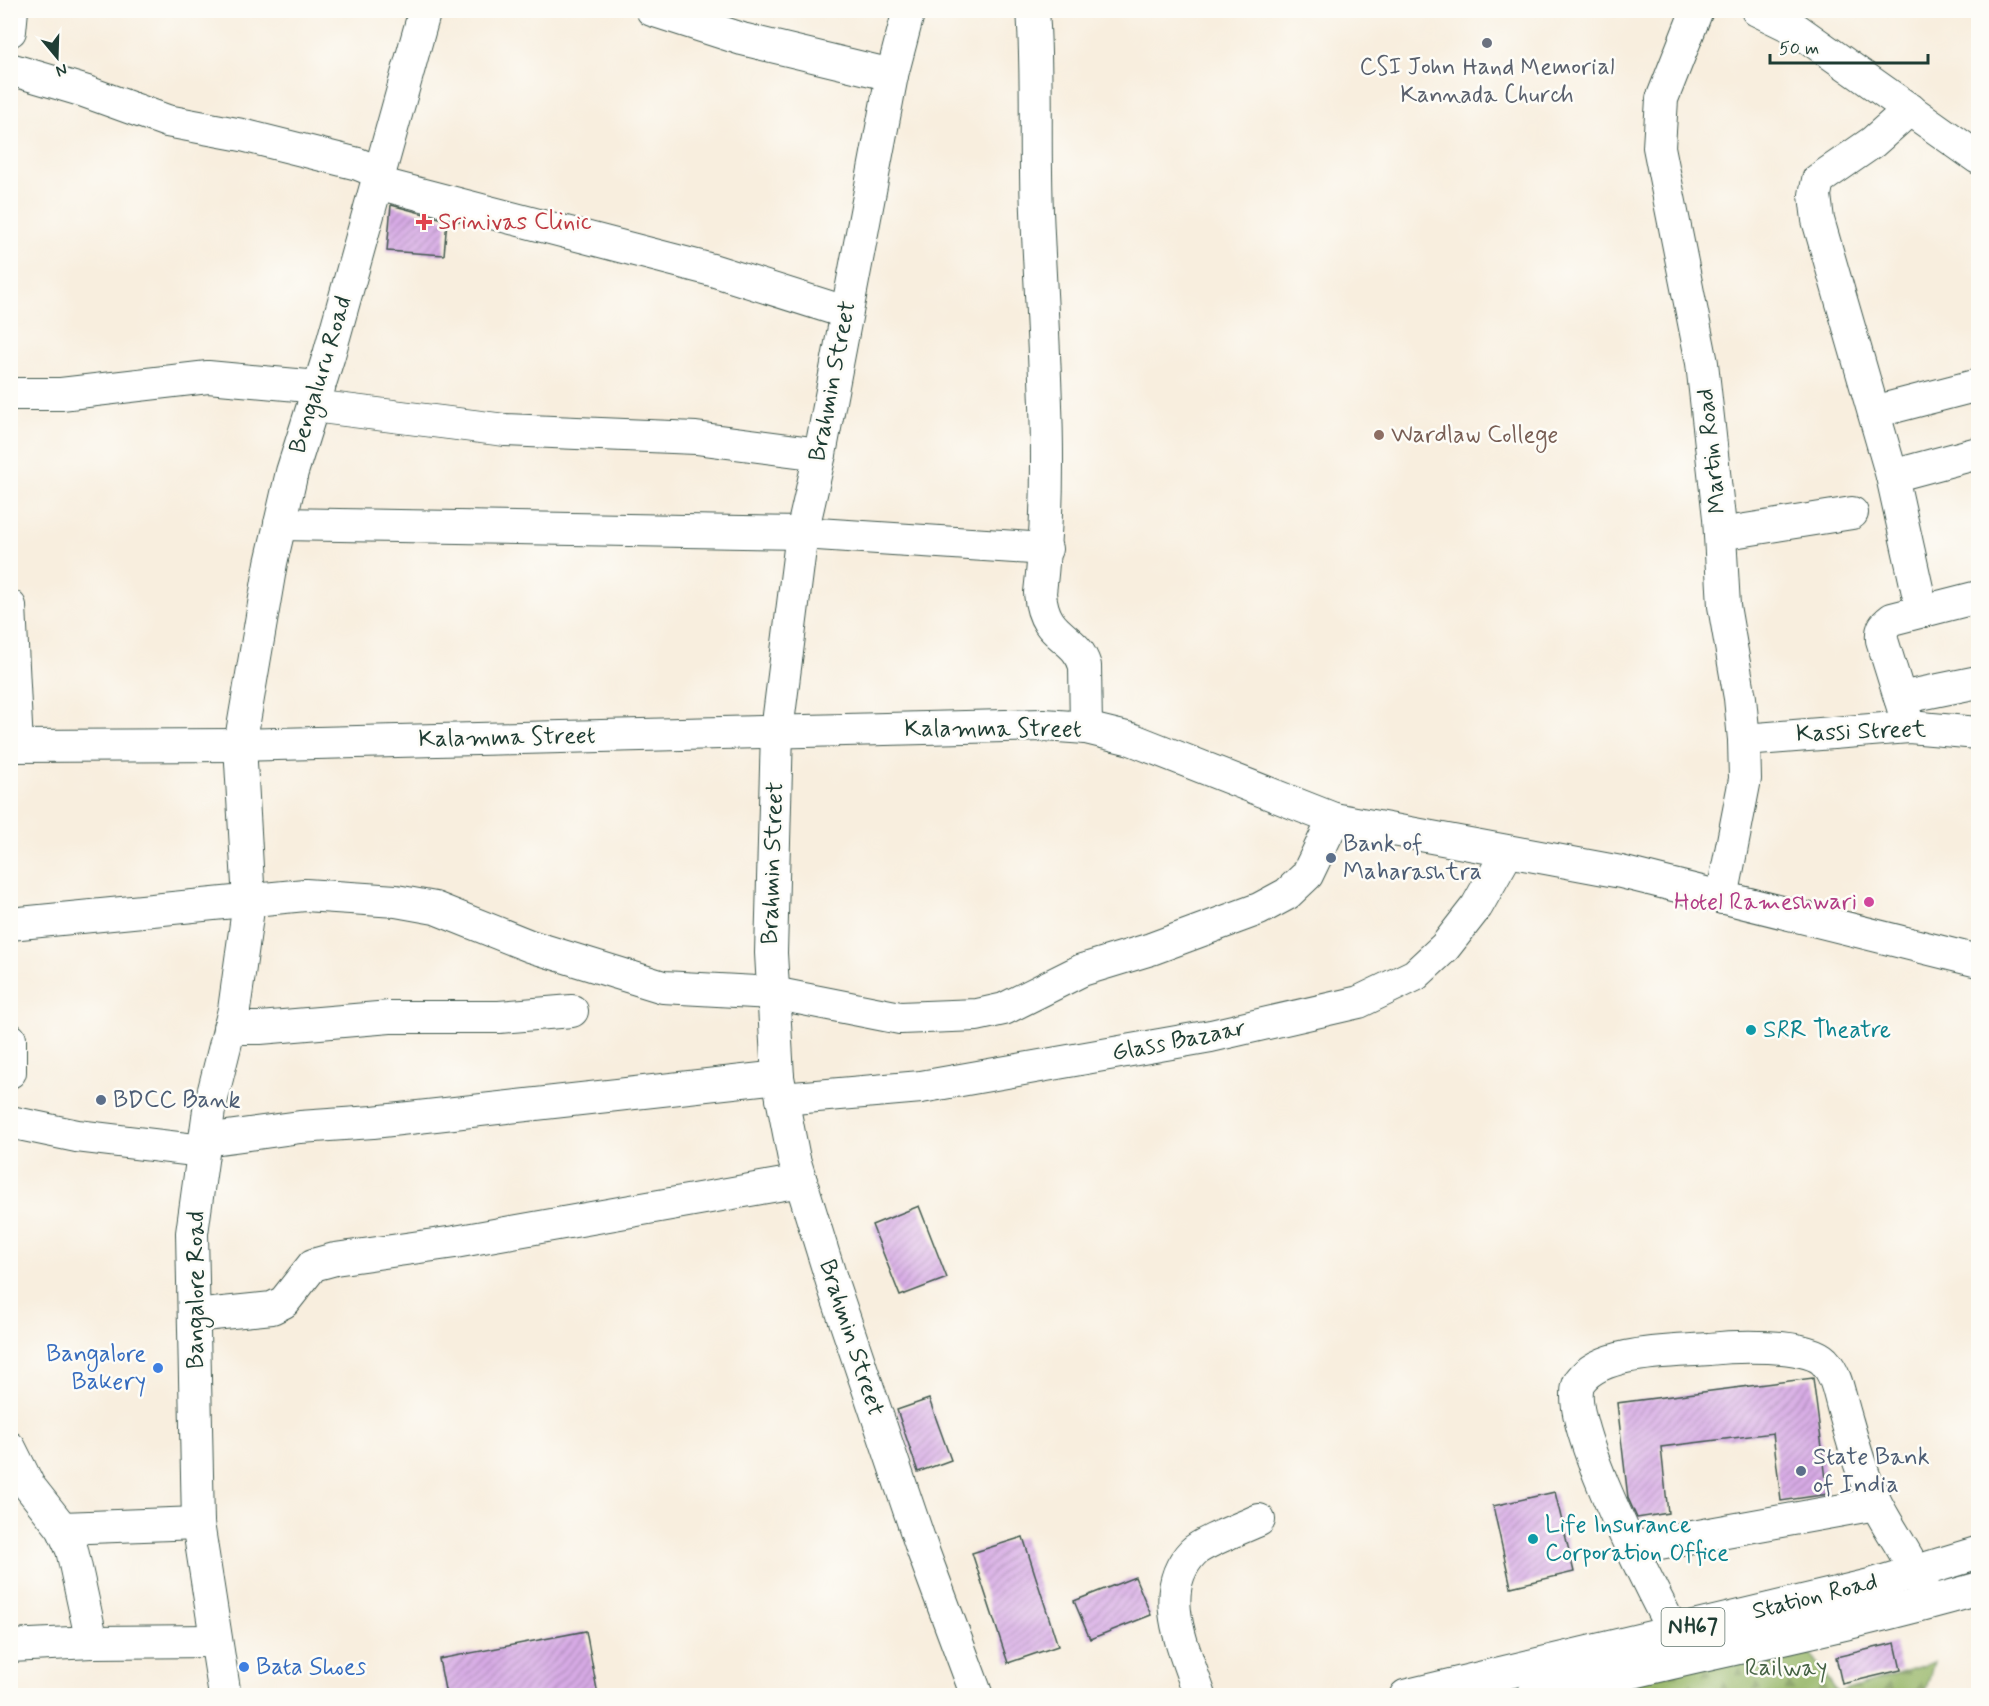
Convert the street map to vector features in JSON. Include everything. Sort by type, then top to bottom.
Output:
[{"type":"highway","name":"Station Road","points":[[1406,1695],[1872,1585],[1978,1553]]},
{"type":"highway","name":"Station Road","points":[[1533,1695],[1929,1603],[1978,1589]]},
{"type":"street","points":[[10,31],[12,10]]},
{"type":"street","name":"Bengaluru Road","points":[[240,745],[280,524],[292,472],[316,397],[425,10]]},
{"type":"street","points":[[652,10],[742,39],[892,75]]},
{"type":"street","name":"Brahmin Street","points":[[909,10],[892,75],[845,312],[820,454],[802,533],[777,731],[771,919],[773,993],[780,1088],[801,1181],[922,1551],[976,1695]]},
{"type":"street","points":[[1033,10],[1036,88],[1034,147],[1049,481],[1046,549],[1040,593],[1042,611],[1050,626],[1083,657],[1086,728]]},
{"type":"street","name":"Martin Road","points":[[1697,10],[1662,99],[1659,147],[1702,363],[1720,534],[1724,606],[1740,698],[1744,740],[1745,779],[1722,898]]},
{"type":"street","points":[[1757,10],[1796,29],[1978,158]]},
{"type":"street","points":[[10,69],[84,91],[167,121],[242,135],[358,164],[378,178],[712,270],[845,312]]},
{"type":"street","points":[[1910,110],[1873,142],[1818,180],[1815,195],[1818,220],[1892,476],[1922,611]]},
{"type":"street","points":[[10,394],[61,394],[208,377],[505,430],[696,438],[820,454]]},
{"type":"street","points":[[1874,412],[1978,385]]},
{"type":"street","points":[[1892,476],[1978,453]]},
{"type":"street","points":[[1720,534],[1852,513]]},
{"type":"street","points":[[280,524],[802,533],[1046,549]]},
{"type":"street","points":[[1909,727],[1881,632],[1892,619],[1978,597]]},
{"type":"street","points":[[10,606],[14,746]]},
{"type":"street","points":[[1900,698],[1978,682]]},
{"type":"street","name":"Kalamma Street","points":[[14,746],[240,745],[1044,725],[1086,728],[1131,739],[1334,819],[1508,853],[1622,872],[1978,961]]},
{"type":"street","name":"Kassi Street","points":[[1744,740],[1909,727],[1978,733]]},
{"type":"street","name":"Bangalore Road","points":[[225,1695],[198,1523],[192,1233],[209,1110],[244,954],[249,902],[240,745]]},
{"type":"street","points":[[10,924],[305,896],[396,901],[435,908],[530,946],[663,987],[773,993],[900,1018],[977,1015],[1004,1009],[1082,970],[1150,949],[1259,909],[1287,894],[1307,875],[1334,819]]},
{"type":"street","name":"Glass Bazaar","points":[[10,1122],[77,1136],[204,1145],[300,1127],[780,1088],[921,1087],[1211,1036],[1359,1002],[1415,975],[1445,947],[1477,906],[1508,853]]},
{"type":"street","points":[[229,1028],[260,1028],[390,1017],[499,1017],[572,1011]]},
{"type":"street","points":[[10,1039],[10,1072]]},
{"type":"street","points":[[194,1316],[272,1308],[284,1302],[313,1264],[335,1259],[455,1242],[801,1181]]},
{"type":"street","points":[[1672,1631],[1606,1493],[1575,1405],[1579,1382],[1597,1366],[1619,1358],[1743,1345],[1795,1350],[1822,1360],[1834,1377],[1851,1436],[1876,1504],[1917,1571],[1929,1603]]},
{"type":"street","points":[[10,1448],[28,1486],[62,1528],[72,1550],[92,1642]]},
{"type":"street","points":[[1632,1548],[1876,1504]]},
{"type":"street","points":[[1200,1695],[1175,1616],[1174,1592],[1180,1571],[1194,1551],[1259,1520]]},
{"type":"street","points":[[62,1528],[198,1523]]},
{"type":"street","points":[[10,1646],[92,1642],[215,1641]]},
{"type":"green space","name":"Railway","points":[[1798,1636],[1838,1693],[1934,1662],[1924,1695],[1583,1696]]},
{"type":"building","points":[[391,205],[447,220],[444,255],[387,251]]},
{"type":"building","points":[[919,1206],[947,1278],[900,1296],[872,1225]]},
{"type":"building","name":"State Bank of India","points":[[1813,1378],[1828,1494],[1781,1501],[1773,1433],[1661,1447],[1668,1513],[1637,1518],[1628,1498],[1617,1403]]},
{"type":"building","points":[[929,1399],[951,1460],[918,1472],[897,1410]]},
{"type":"building","name":"Life Insurance Corporation Office","points":[[1555,1492],[1574,1572],[1511,1587],[1493,1506]]},
{"type":"building","points":[[1023,1537],[1058,1646],[1008,1663],[972,1553]]},
{"type":"building","points":[[1135,1577],[1151,1615],[1090,1639],[1074,1601]]},
{"type":"building","points":[[586,1631],[598,1695],[446,1695],[439,1659]]},
{"type":"building","points":[[1895,1643],[1901,1670],[1842,1684],[1836,1657]]},
{"type":"place","name":"CSI John Hand Memorial Kannada Church","points":[[1487,43]]},
{"type":"place","name":"Srinivas Clinic","points":[[424,222]]},
{"type":"place","name":"Wardlaw College","points":[[1379,435]]},
{"type":"place","name":"Bank of Maharashtra","points":[[1331,858]]},
{"type":"place","name":"Hotel Rameshwari","points":[[1869,902]]},
{"type":"place","name":"SRR Theatre","points":[[1751,1030]]},
{"type":"place","name":"BDCC Bank","points":[[101,1100]]},
{"type":"place","name":"Bangalore Bakery","points":[[158,1368]]},
{"type":"place","name":"State Bank of India","points":[[1801,1471]]},
{"type":"place","name":"Life Insurance Corporation Office","points":[[1533,1539]]},
{"type":"place","name":"Bata Shoes","points":[[244,1667]]}]
